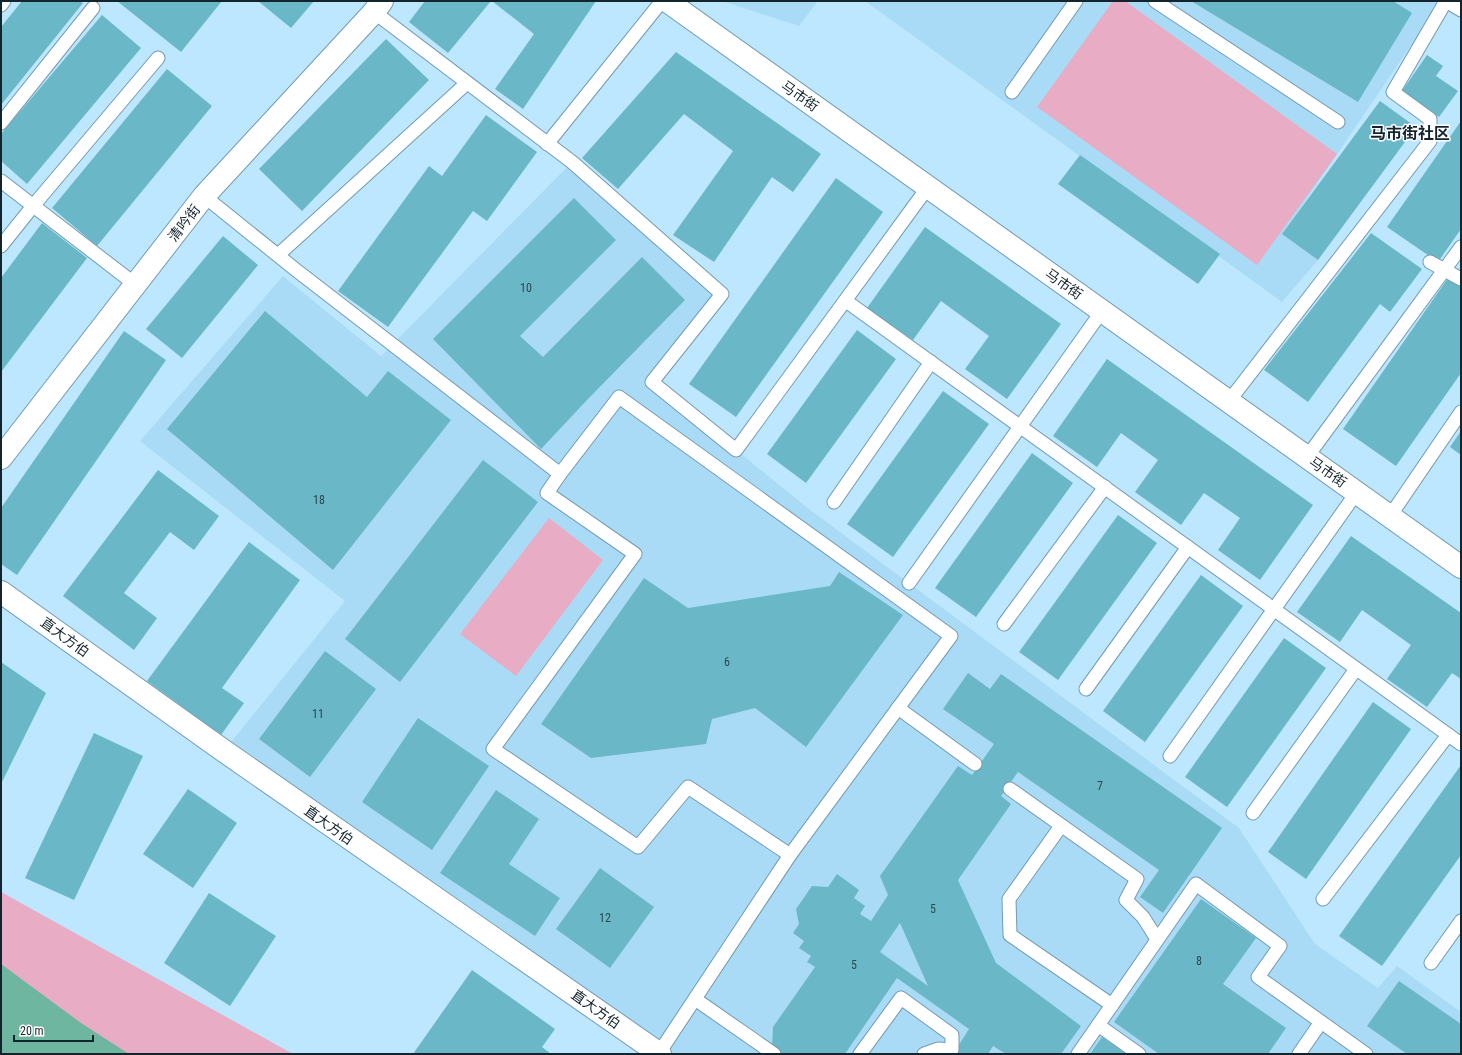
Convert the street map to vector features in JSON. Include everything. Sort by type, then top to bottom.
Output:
[{"type":"street","name":"马市街","points":[[667,1],[1229,402],[1460,564]]},
{"type":"street","name":"清吟街","points":[[1,458],[204,196],[378,7]]},
{"type":"street","name":"直大方伯","points":[[1,592],[224,751],[660,1054]]},
{"type":"lane","points":[[1,5],[4,1]]},
{"type":"lane","points":[[548,144],[662,1]]},
{"type":"lane","points":[[1012,92],[1076,1]]},
{"type":"lane","points":[[1155,1],[1338,122]]},
{"type":"lane","points":[[1229,402],[1430,141],[1430,120],[1393,92],[1446,1],[1461,10]]},
{"type":"lane","points":[[378,7],[467,83],[572,162],[722,294],[652,382],[736,450],[928,187]]},
{"type":"lane","points":[[1,123],[92,8]]},
{"type":"lane","points":[[1,246],[158,58]]},
{"type":"lane","points":[[278,255],[467,83]]},
{"type":"lane","points":[[1,181],[136,285]]},
{"type":"lane","points":[[204,196],[386,340],[560,474]]},
{"type":"lane","points":[[1307,457],[1461,247]]},
{"type":"lane","points":[[1430,262],[1446,269],[1461,279]]},
{"type":"lane","points":[[846,301],[1461,744]]},
{"type":"lane","points":[[909,583],[1102,311]]},
{"type":"lane","points":[[834,502],[932,362]]},
{"type":"lane","points":[[660,1054],[790,855],[951,636],[619,397],[547,493],[635,554],[493,749],[638,848],[688,787],[790,855]]},
{"type":"lane","points":[[1390,516],[1461,412]]},
{"type":"lane","points":[[1004,624],[1105,487]]},
{"type":"lane","points":[[1170,756],[1275,610],[1357,492]]},
{"type":"lane","points":[[1086,689],[1188,547]]},
{"type":"lane","points":[[1253,813],[1356,669]]},
{"type":"lane","points":[[898,708],[975,764]]},
{"type":"lane","points":[[1323,899],[1448,735]]},
{"type":"lane","points":[[1010,790],[1137,880],[1126,900],[1143,917],[1158,939]]},
{"type":"lane","points":[[1061,826],[1009,899],[1010,935],[1112,1005]]},
{"type":"lane","points":[[1078,1054],[1196,884],[1280,946],[1258,977],[1366,1054]]},
{"type":"lane","points":[[1431,963],[1461,921]]},
{"type":"lane","points":[[860,1054],[901,998],[952,1035],[952,1050],[938,1049],[924,1054]]},
{"type":"lane","points":[[695,999],[774,1054]]},
{"type":"lane","points":[[1299,1054],[1321,1022]]},
{"type":"lane","points":[[1098,1025],[1139,1054]]},
{"type":"shaded area","points":[[722,1],[818,1],[799,26]]},
{"type":"shaded area","points":[[865,1],[1434,1],[1439,4],[1283,234],[1318,260],[1282,302]]},
{"type":"shaded area","points":[[1113,1],[1125,1],[1337,154],[1257,265],[1037,107]]},
{"type":"shaded area","points":[[572,162],[722,294],[652,382],[809,509],[1239,828],[1315,944],[1378,988],[1397,966],[1461,1012],[1461,1054],[660,1054],[224,751],[345,601],[140,441],[283,276],[381,356]]},
{"type":"shaded area","points":[[549,518],[603,560],[516,676],[460,634]]},
{"type":"shaded area","points":[[1,892],[293,1054],[1,1054]]},
{"type":"shaded area","points":[[1,964],[81,1023],[129,1054],[1,1054]]},
{"type":"building","points":[[22,1],[79,1],[83,3],[1,105],[1,27]]},
{"type":"building","points":[[117,1],[222,1],[181,52]]},
{"type":"building","points":[[258,1],[314,1],[291,28]]},
{"type":"building","points":[[425,1],[491,1],[448,53],[409,22]]},
{"type":"building","points":[[492,1],[596,1],[523,109],[495,89],[534,34]]},
{"type":"building","points":[[1191,1],[1393,1],[1412,13],[1358,102]]},
{"type":"building","points":[[102,15],[141,48],[27,184],[1,161],[1,134]]},
{"type":"building","points":[[386,39],[429,80],[302,211],[259,169]]},
{"type":"building","points":[[676,52],[821,154],[793,192],[772,177],[714,262],[673,235],[733,151],[684,114],[618,189],[582,158]]},
{"type":"building","points":[[1427,55],[1443,66],[1436,76],[1458,91],[1439,117],[1402,91]]},
{"type":"building","points":[[167,69],[212,106],[97,246],[52,208]]},
{"type":"building","points":[[1380,101],[1416,127],[1318,260],[1282,234]]},
{"type":"building","points":[[486,115],[537,152],[487,221],[473,211],[388,327],[338,291],[429,166],[442,176]]},
{"type":"building","points":[[1461,121],[1461,229],[1438,262],[1387,227]]},
{"type":"building","points":[[1080,155],[1220,254],[1198,284],[1058,184]]},
{"type":"building","points":[[836,178],[883,212],[736,417],[689,384]]},
{"type":"building","points":[[574,198],[616,240],[520,336],[543,357],[642,257],[685,300],[541,449],[433,339]]},
{"type":"building","points":[[42,223],[87,258],[1,372],[1,278]]},
{"type":"building","points":[[925,227],[1061,324],[1007,399],[965,369],[989,336],[941,301],[913,340],[867,308]]},
{"type":"building","points":[[1371,233],[1422,269],[1390,312],[1380,304],[1308,402],[1264,370]]},
{"type":"building","points":[[223,236],[258,265],[182,358],[146,329]]},
{"type":"building","points":[[1448,278],[1461,287],[1461,373],[1396,466],[1343,429]]},
{"type":"building","points":[[265,311],[367,397],[388,371],[451,420],[333,570],[167,429]]},
{"type":"building","points":[[857,330],[896,359],[806,483],[767,454]]},
{"type":"building","points":[[124,331],[166,360],[17,575],[1,564],[1,508]]},
{"type":"building","points":[[1107,359],[1313,505],[1260,580],[1218,550],[1240,518],[1204,493],[1181,525],[1135,492],[1158,460],[1121,433],[1097,467],[1053,436]]},
{"type":"building","points":[[943,391],[989,424],[893,557],[847,524]]},
{"type":"building","points":[[1461,431],[1461,455],[1450,447]]},
{"type":"building","points":[[1032,453],[1073,483],[976,617],[935,588]]},
{"type":"building","points":[[483,460],[538,502],[400,682],[345,639]]},
{"type":"building","points":[[158,470],[219,516],[194,550],[170,532],[124,593],[157,618],[134,650],[63,596]]},
{"type":"building","points":[[1118,515],[1157,543],[1058,680],[1019,652]]},
{"type":"building","points":[[1351,536],[1461,613],[1461,679],[1452,673],[1427,707],[1387,679],[1411,645],[1362,610],[1340,642],[1297,612]]},
{"type":"building","points":[[249,542],[300,580],[222,688],[244,703],[221,735],[147,681]]},
{"type":"building","points":[[839,572],[903,615],[806,747],[755,708],[712,719],[706,744],[591,758],[541,724],[644,578],[688,608],[830,586]]},
{"type":"building","points":[[1201,575],[1243,606],[1145,742],[1103,711]]},
{"type":"building","points":[[1284,638],[1326,668],[1227,807],[1185,777]]},
{"type":"building","points":[[325,651],[376,689],[310,777],[259,739]]},
{"type":"building","points":[[1,662],[46,693],[1,784]]},
{"type":"building","points":[[968,673],[990,689],[1001,674],[1222,828],[1163,913],[1140,897],[1159,870],[1018,772],[1001,796],[1011,804],[958,880],[996,963],[1081,1026],[1061,1054],[1006,1054],[993,1046],[988,1054],[953,1054],[969,1029],[897,978],[845,1054],[781,1054],[772,1047],[773,1027],[815,967],[807,962],[811,956],[799,948],[804,941],[793,933],[799,924],[796,909],[812,886],[828,887],[837,874],[859,890],[854,898],[865,906],[860,914],[871,921],[888,895],[880,876],[958,766],[972,775],[994,744],[943,709]],"holes":[[[900,923],[928,986],[880,952]]]},
{"type":"building","points":[[1373,702],[1411,729],[1306,879],[1268,852]]},
{"type":"building","points":[[418,718],[489,766],[432,850],[362,802]]},
{"type":"building","points":[[94,733],[143,756],[74,900],[25,878]]},
{"type":"building","points":[[1461,765],[1461,855],[1382,966],[1339,936]]},
{"type":"building","points":[[188,789],[237,823],[193,888],[143,854]]},
{"type":"building","points":[[496,790],[539,819],[509,864],[560,898],[535,936],[440,873]]},
{"type":"building","points":[[600,868],[654,907],[610,968],[556,929]]},
{"type":"building","points":[[209,893],[276,936],[230,1006],[164,963]]},
{"type":"building","points":[[1201,899],[1256,938],[1223,984],[1286,1028],[1268,1054],[1159,1054],[1114,1022]]},
{"type":"building","points":[[472,970],[555,1029],[542,1047],[551,1054],[413,1054]]},
{"type":"building","points":[[1399,981],[1461,1024],[1461,1054],[1407,1054],[1367,1026]]},
{"type":"building","points":[[1102,1037],[1126,1054],[1090,1054]]},
{"type":"district","name":"马市街社区","points":[[1410,133]]}]
